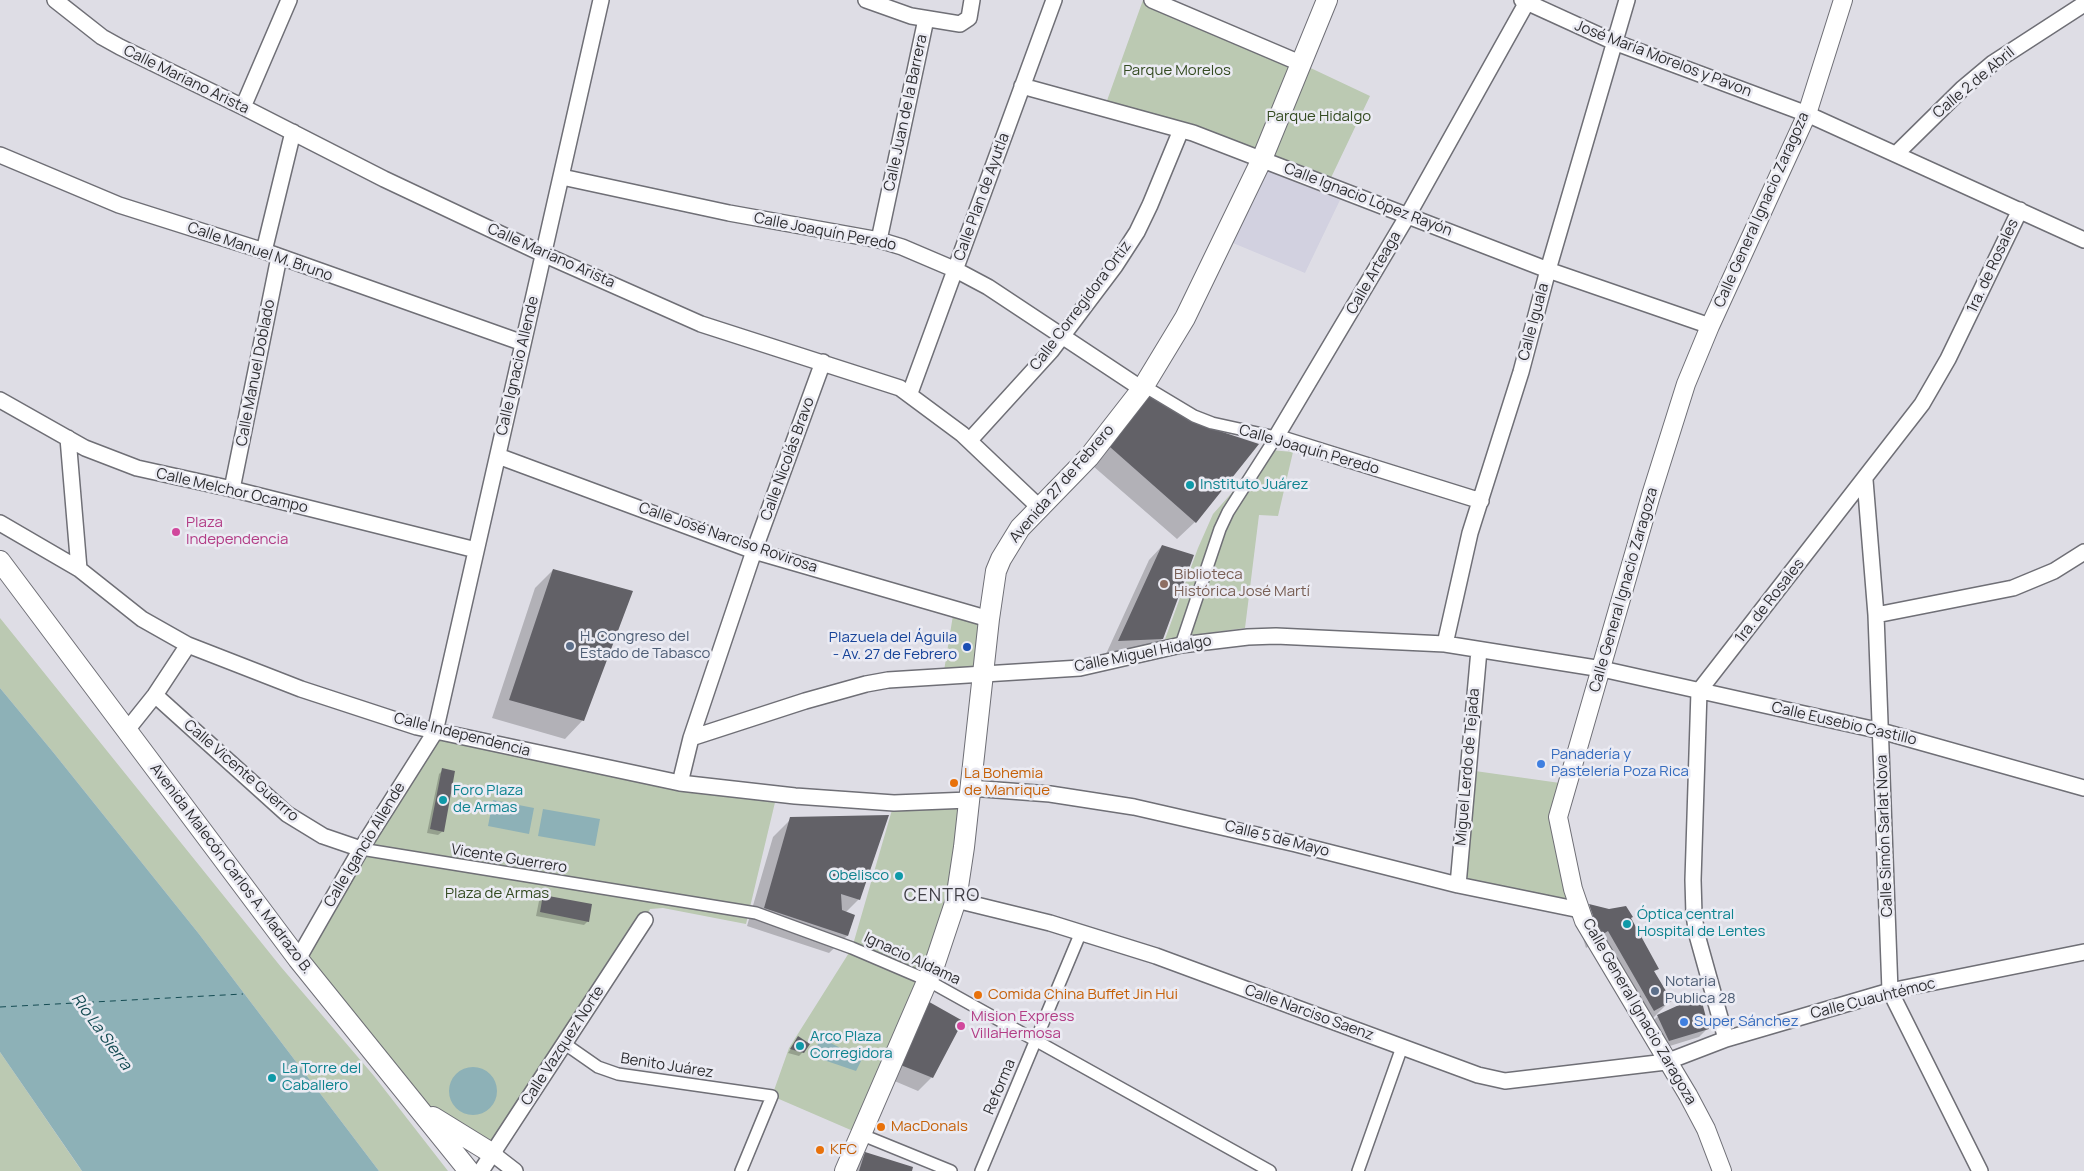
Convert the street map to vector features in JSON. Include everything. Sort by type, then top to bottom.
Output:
[{"type":"main road","name":"Avenida 27 de Febrero","points":[[845,1171],[927,980],[945,935],[956,900],[996,571],[1013,538],[1089,457],[1143,388],[1196,296],[1262,159],[1326,0]]},
{"type":"main road","name":"Avenida Malecón Carlos A. Madrazo B.","points":[[0,561],[298,959],[422,1110],[469,1171]]},
{"type":"main road","points":[[422,1110],[493,1154]]},
{"type":"street","name":"Calle Mariano Arista","points":[[55,0],[111,42],[293,132],[384,180],[543,254],[701,324],[897,386],[970,440],[1040,508]]},
{"type":"street","points":[[243,107],[289,0]]},
{"type":"street","name":"Calle Ignacio Allende","points":[[435,732],[601,0]]},
{"type":"street","points":[[866,0],[900,13],[926,19]]},
{"type":"street","name":"Calle Juan de la Barrera","points":[[879,240],[926,19],[963,23],[969,16],[972,0]]},
{"type":"street","name":"Calle Plan de Ayutla","points":[[910,394],[1054,0]]},
{"type":"street","points":[[1152,0],[1300,63]]},
{"type":"street","name":"Calle Iguala","points":[[1445,644],[1465,553],[1521,372],[1548,270],[1627,0]]},
{"type":"street","name":"Calle General Ignacio Zaragoza","points":[[1722,1171],[1706,1129],[1590,933],[1580,910],[1568,868],[1558,817],[1651,495],[1686,384],[1710,326],[1807,114],[1843,0]]},
{"type":"street","name":"José María Morelos y Pavon","points":[[1524,1],[1614,42],[1807,114],[2084,240]]},
{"type":"street","name":"Calle Arteaga","points":[[1276,437],[1408,215],[1524,1]]},
{"type":"street","name":"Calle 2 de Abril","points":[[1896,154],[1962,89],[1993,63],[2084,4]]},
{"type":"street","name":"Calle Ignacio López Rayón","points":[[1022,86],[1181,130],[1262,159],[1548,270],[1710,326]]},
{"type":"street","name":"Calle Corregidora Ortiz","points":[[970,440],[1063,336],[1115,266],[1137,232],[1158,189],[1181,130]]},
{"type":"street","points":[[264,251],[293,132]]},
{"type":"street","name":"Calle Manuel M. Bruno","points":[[0,155],[119,205],[264,251],[522,343]]},
{"type":"street","name":"Calle Joaquín Peredo","points":[[562,177],[729,213],[879,240],[909,249],[956,270],[994,291],[1143,388],[1194,416],[1212,423],[1276,437],[1481,501]]},
{"type":"street","name":"1ra. de Rosales","points":[[1699,691],[1865,480],[1922,404],[1940,374],[2020,210]]},
{"type":"street","name":"Calle Manuel Doblado","points":[[232,489],[279,257]]},
{"type":"street","name":"Calle Nicolás Bravo","points":[[680,783],[691,738],[754,551],[823,362]]},
{"type":"street","name":"Calle Melchor Ocampo","points":[[0,400],[102,456],[137,468],[232,489],[476,550]]},
{"type":"street","points":[[1181,644],[1228,512],[1276,437]]},
{"type":"street","points":[[68,438],[79,569]]},
{"type":"street","name":"Calle José Narciso Rovirosa","points":[[498,456],[754,551],[989,619]]},
{"type":"street","name":"Calle Simón Sarlat Nova","points":[[1865,480],[1876,615],[1890,992],[1980,1171]]},
{"type":"street","name":"Calle Independencia","points":[[0,523],[79,569],[142,620],[188,645],[301,689],[435,732],[680,783],[795,796],[894,803],[969,794]]},
{"type":"street","points":[[1876,615],[2013,588],[2054,572],[2084,552]]},
{"type":"street","name":"Calle Miguel Hidalgo","points":[[691,738],[805,701],[866,684],[897,680],[1080,668],[1181,644],[1269,636],[1445,644],[1602,670]]},
{"type":"street","points":[[128,730],[188,645]]},
{"type":"street","name":"Miguel Lerdo de Tejada","points":[[1458,885],[1479,650]]},
{"type":"street","name":"Calle Eusebio Castillo","points":[[1602,670],[1881,731],[2084,788]]},
{"type":"street","points":[[1699,691],[1693,880],[1694,915],[1697,935],[1726,1038]]},
{"type":"street","name":"Calle Vicente Guerrro","points":[[154,695],[286,814],[323,836],[361,850]]},
{"type":"street","name":"Calle Igancio Allende","points":[[298,959],[361,850],[435,732]]},
{"type":"street","name":"Calle 5 de Mayo","points":[[969,794],[1050,794],[1134,807],[1296,844],[1458,885],[1580,910]]},
{"type":"street","name":"Vicente Guerrero","points":[[361,850],[653,898]]},
{"type":"street","name":"Ignacio Aldama","points":[[653,898],[756,913],[852,948],[927,980],[1270,1171]]},
{"type":"street","name":"Calle Narciso Saenz","points":[[956,900],[1020,914],[1156,956],[1478,1075],[1505,1081],[1666,1062]]},
{"type":"street","name":"Calle Vazquez Norte","points":[[481,1171],[645,920]]},
{"type":"street","name":"Reforma","points":[[981,1171],[1081,932]]},
{"type":"street","name":"Calle Cuauhtémoc","points":[[1666,1062],[1726,1038],[1890,992],[2084,952]]},
{"type":"street","name":"Benito Juárez","points":[[565,1044],[598,1066],[618,1074],[772,1096],[741,1171]]},
{"type":"street","points":[[1358,1171],[1402,1047]]},
{"type":"street","points":[[860,1134],[951,1171]]},
{"type":"street","points":[[493,1154],[515,1171]]},
{"type":"shaded area","points":[[1268,171],[1340,200],[1305,273],[1233,243]]},
{"type":"green space","name":"Parque Morelos","points":[[1143,0],[1152,0],[1300,63],[1370,96],[1328,184],[1104,109]]},
{"type":"green space","points":[[1270,450],[1293,452],[1278,516],[1259,515],[1245,628],[1187,636],[1164,642],[1198,548],[1213,514]]},
{"type":"green space","points":[[954,609],[989,619],[983,675],[943,677]]},
{"type":"green space","points":[[0,618],[281,967],[374,1076],[448,1171],[379,1171],[199,934],[0,688]]},
{"type":"green space","name":"Plaza de Armas","points":[[435,732],[777,794],[746,924],[663,908],[650,909],[645,920],[493,1154],[422,1111],[298,959]]},
{"type":"green space","points":[[1468,770],[1567,784],[1560,809],[1580,910],[1458,885]]},
{"type":"green space","points":[[969,800],[956,900],[860,1134],[772,1096],[789,1048],[852,948],[894,803]]},
{"type":"green space","points":[[0,1052],[79,1167],[82,1171],[0,1171]]},
{"type":"water","name":"Río La Sierra","points":[[0,688],[199,934],[379,1171],[82,1171],[0,1052]]},
{"type":"water","points":[[493,800],[534,808],[529,834],[488,826]]},
{"type":"water","points":[[543,809],[600,819],[595,846],[538,836]]},
{"type":"water","points":[[821,1038],[862,1059],[856,1071],[812,1056]]},
{"type":"water","points":[[468,1067],[478,1067],[487,1071],[493,1077],[496,1082],[496,1100],[487,1111],[478,1115],[468,1115],[459,1111],[453,1105],[449,1096],[449,1086],[453,1077],[459,1071]]},
{"type":"building","name":"Instituto Juárez","points":[[1149,396],[1192,422],[1259,444],[1196,523],[1110,447]]},
{"type":"building","name":"Biblioteca Histórica José Martí","points":[[1162,545],[1194,555],[1163,639],[1118,641]]},
{"type":"building","name":"H. Congreso del Estado de Tabasco","points":[[553,569],[633,591],[584,721],[509,700]]},
{"type":"building","name":"Foro Plaza de Armas","points":[[442,768],[455,771],[444,832],[430,829]]},
{"type":"building","points":[[889,815],[860,900],[841,894],[842,910],[855,915],[848,936],[764,908],[790,817]]},
{"type":"building","points":[[543,895],[592,904],[589,922],[540,912]]},
{"type":"building","points":[[1589,904],[1609,909],[1626,906],[1659,969],[1654,971],[1672,1001],[1654,1011],[1608,931],[1600,936]]},
{"type":"building","points":[[924,999],[963,1021],[933,1078],[898,1064]]},
{"type":"building","name":"Super Sánchez","points":[[1690,1000],[1694,1003],[1702,1002],[1709,1029],[1669,1041],[1657,1015]]},
{"type":"building","name":"Arco Plaza Corregidora","points":[[798,1036],[810,1044],[804,1053],[790,1049]]},
{"type":"building","points":[[865,1152],[913,1167],[912,1171],[859,1171]]},
{"type":"ferry route","points":[[0,1007],[243,994]]},
{"type":"place","name":"Instituto Juárez","points":[[1190,485]]},
{"type":"place","name":"Plaza Independencia","points":[[176,532]]},
{"type":"place","name":"Biblioteca Histórica José Martí","points":[[1164,584]]},
{"type":"place","name":"H. Congreso del Estado de Tabasco","points":[[570,646]]},
{"type":"place","name":"Plazuela del Águila - Av. 27 de Febrero","points":[[967,647]]},
{"type":"place","name":"Panadería y Pastelería Poza Rica","points":[[1541,764]]},
{"type":"place","name":"La Bohemia de Manrique","points":[[954,783]]},
{"type":"place","name":"Foro Plaza de Armas","points":[[443,800]]},
{"type":"place","name":"Obelisco","points":[[899,876]]},
{"type":"place","name":"Óptica central Hospital de Lentes","points":[[1627,924]]},
{"type":"place","name":"Notaria Publica 28","points":[[1655,991]]},
{"type":"place","name":"Comida China Buffet Jin Hui","points":[[978,995]]},
{"type":"place","name":"Super Sánchez","points":[[1684,1022]]},
{"type":"place","name":"Mision Express VillaHermosa","points":[[961,1026]]},
{"type":"place","name":"Arco Plaza Corregidora","points":[[800,1046]]},
{"type":"place","name":"La Torre del Caballero","points":[[272,1078]]},
{"type":"place","name":"MacDonals","points":[[881,1127]]},
{"type":"place","name":"KFC","points":[[820,1150]]},
{"type":"district","name":"CENTRO","points":[[942,896]]},
{"type":"park label","name":"Parque Hidalgo","points":[[1319,117]]}]
